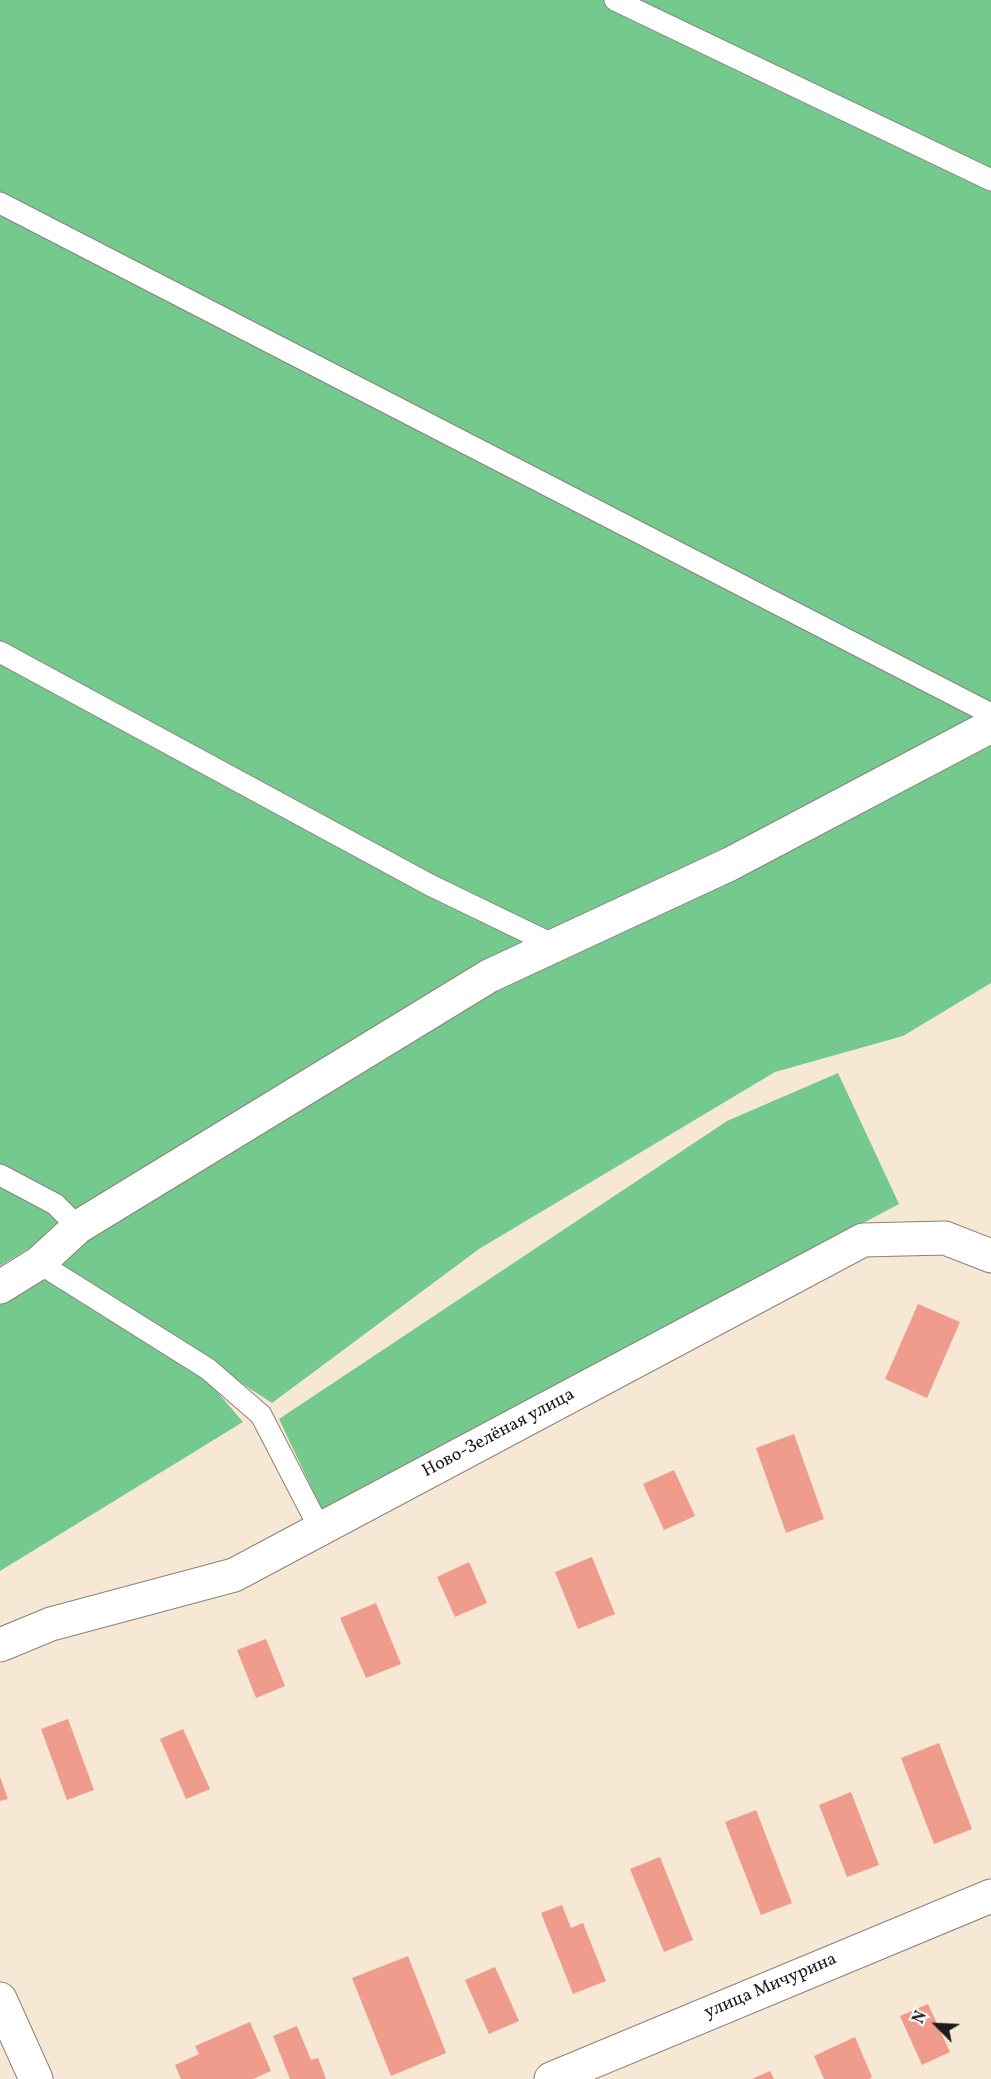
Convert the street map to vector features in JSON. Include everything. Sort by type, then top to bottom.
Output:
[{"type":"street","points":[[0,1287],[39,1263],[78,1227],[489,976],[730,864],[991,726]]},
{"type":"street","name":"Ново-Зелёная улица","points":[[0,1645],[51,1624],[234,1575],[863,1240],[945,1238],[991,1256]]},
{"type":"street","name":"улица Мичурина","points":[[551,2079],[991,1896]]},
{"type":"street","points":[[0,1999],[36,2079]]},
{"type":"lane","points":[[615,0],[991,180]]},
{"type":"lane","points":[[0,203],[991,714]]},
{"type":"lane","points":[[0,652],[420,879],[554,945]]},
{"type":"lane","points":[[0,1175],[56,1204],[78,1227]]},
{"type":"lane","points":[[39,1263],[208,1370],[261,1415],[320,1530]]},
{"type":"green space","points":[[0,0],[991,0],[991,719],[545,934],[0,1266]]},
{"type":"green space","points":[[991,734],[991,983],[903,1036],[775,1072],[479,1249],[272,1403],[50,1259],[500,985]]},
{"type":"green space","points":[[838,1073],[899,1204],[322,1510],[279,1419],[727,1121]]},
{"type":"green space","points":[[35,1272],[208,1381],[243,1422],[0,1571],[0,1294]]},
{"type":"building","points":[[918,1304],[960,1322],[927,1398],[885,1379]]},
{"type":"building","points":[[794,1434],[824,1519],[786,1533],[756,1448]]},
{"type":"building","points":[[674,1470],[695,1516],[664,1530],[643,1484]]},
{"type":"building","points":[[592,1557],[615,1614],[578,1629],[555,1572]]},
{"type":"building","points":[[469,1562],[487,1603],[455,1617],[437,1577]]},
{"type":"building","points":[[376,1603],[401,1664],[366,1678],[340,1618]]},
{"type":"building","points":[[266,1639],[285,1686],[256,1698],[237,1650]]},
{"type":"building","points":[[68,1719],[94,1790],[67,1800],[41,1729]]},
{"type":"building","points":[[183,1729],[210,1789],[186,1799],[160,1739]]},
{"type":"building","points":[[939,1743],[972,1829],[934,1844],[901,1758]]},
{"type":"building","points":[[0,1777],[8,1799],[0,1801]]},
{"type":"building","points":[[851,1792],[879,1865],[847,1877],[819,1805]]},
{"type":"building","points":[[756,1810],[792,1903],[761,1915],[725,1822]]},
{"type":"building","points":[[660,1857],[693,1940],[664,1952],[630,1869]]},
{"type":"building","points":[[562,1905],[571,1928],[583,1923],[606,1981],[573,1994],[541,1913]]},
{"type":"building","points":[[408,1956],[446,2053],[391,2076],[352,1978]]},
{"type":"building","points":[[495,1967],[519,2021],[489,2034],[465,1980]]},
{"type":"building","points":[[928,2004],[950,2052],[922,2065],[900,2016]]},
{"type":"building","points":[[250,2022],[271,2071],[253,2079],[181,2079],[175,2065],[199,2054],[195,2046]]},
{"type":"building","points":[[297,2026],[311,2060],[318,2058],[326,2079],[290,2079],[273,2036]]},
{"type":"building","points":[[855,2037],[872,2077],[869,2079],[824,2079],[814,2056]]},
{"type":"building","points":[[770,2071],[774,2079],[752,2079]]}]
